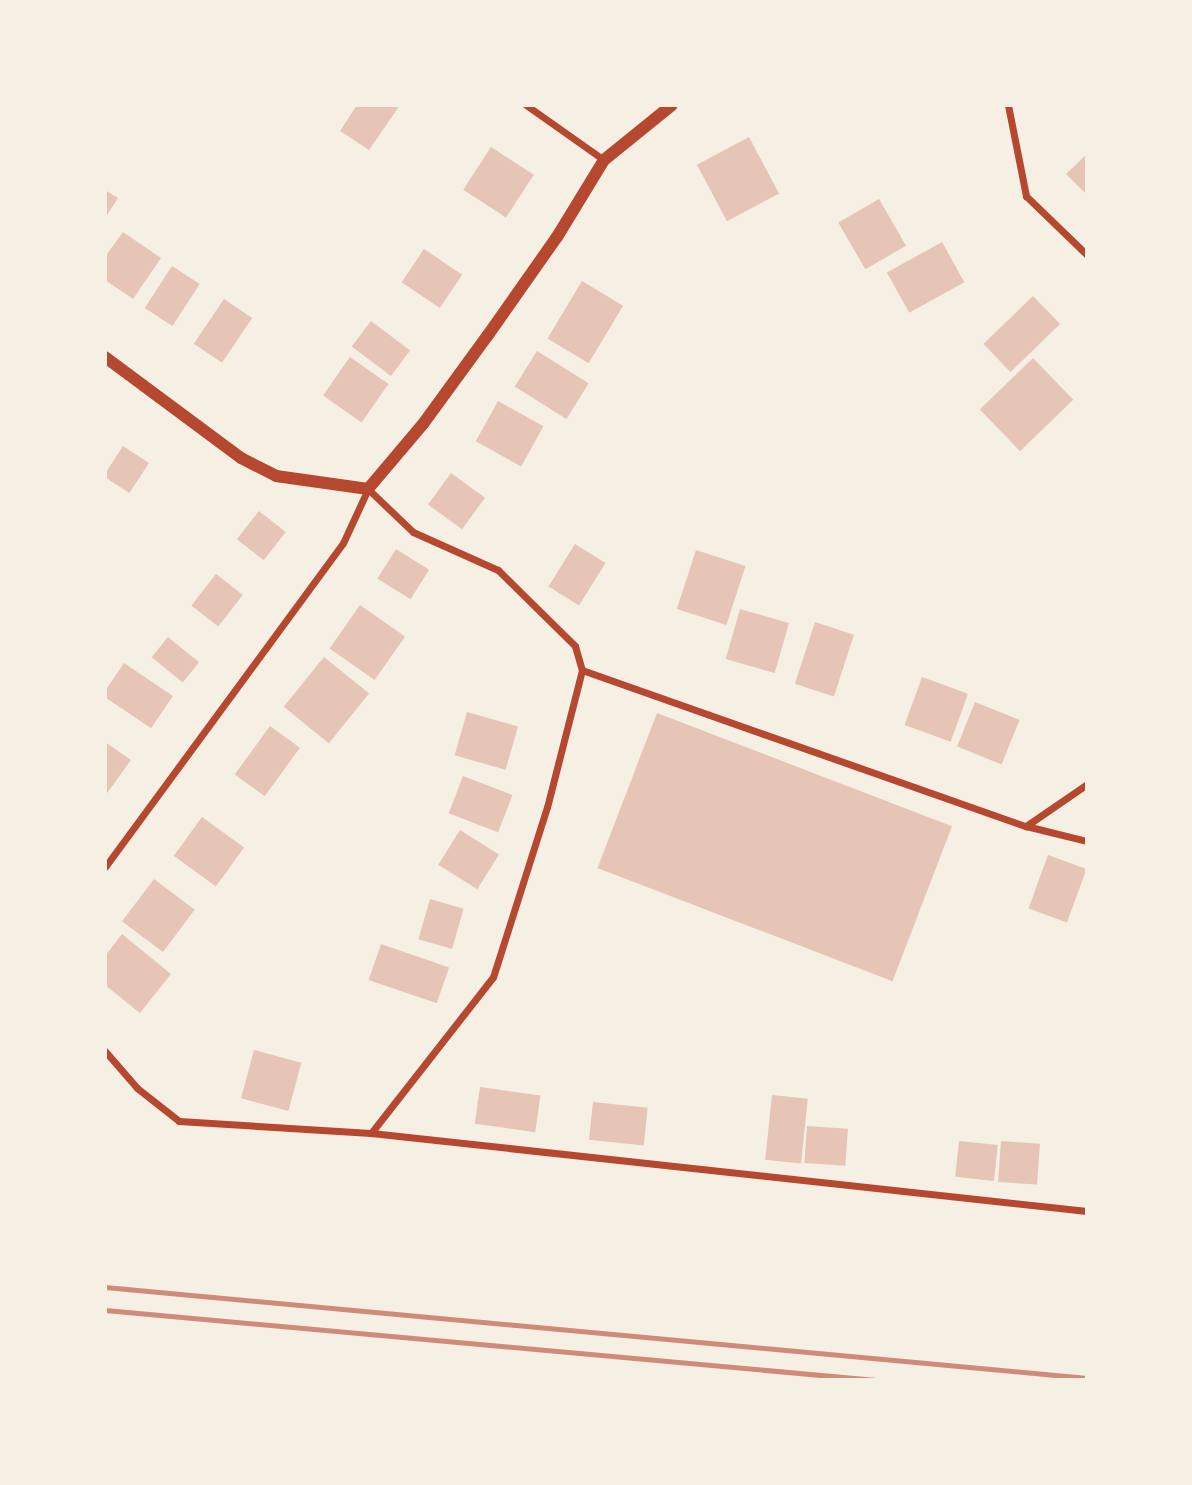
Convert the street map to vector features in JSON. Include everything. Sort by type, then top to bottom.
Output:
[{"type":"street","points":[[526,105],[604,160]]},
{"type":"street","points":[[105,867],[343,543],[368,489],[488,335],[558,237],[604,160],[672,105]]},
{"type":"street","points":[[1008,105],[1026,196],[1087,255]]},
{"type":"street","points":[[105,356],[241,458],[276,476],[368,489],[412,532],[498,570],[575,646],[582,670],[547,807],[493,977],[371,1133]]},
{"type":"street","points":[[582,670],[1026,826],[1087,841]]},
{"type":"street","points":[[1026,826],[1087,784]]},
{"type":"street","points":[[105,1051],[136,1088],[179,1121],[371,1133],[1087,1211]]},
{"type":"building","points":[[357,105],[400,105],[369,150],[340,131]]},
{"type":"building","points":[[749,137],[779,194],[727,221],[697,165]]},
{"type":"building","points":[[491,147],[534,175],[506,218],[463,190]]},
{"type":"building","points":[[1087,154],[1087,195],[1066,174]]},
{"type":"building","points":[[105,190],[118,198],[105,218]]},
{"type":"building","points":[[879,199],[906,246],[865,269],[838,222]]},
{"type":"building","points":[[123,232],[161,258],[133,299],[105,280],[105,257]]},
{"type":"building","points":[[942,242],[964,282],[909,313],[887,273]]},
{"type":"building","points":[[424,249],[462,275],[440,308],[402,282]]},
{"type":"building","points":[[172,266],[200,284],[172,326],[145,308]]},
{"type":"building","points":[[582,281],[623,306],[589,363],[547,338]]},
{"type":"building","points":[[1033,296],[1060,324],[1010,372],[983,344]]},
{"type":"building","points":[[224,299],[252,318],[222,363],[194,344]]},
{"type":"building","points":[[371,321],[410,350],[391,376],[352,347]]},
{"type":"building","points":[[537,351],[589,383],[566,419],[515,387]]},
{"type":"building","points":[[350,357],[389,384],[362,422],[323,396]]},
{"type":"building","points":[[1033,358],[1073,400],[1020,451],[980,409]]},
{"type":"building","points":[[498,401],[543,426],[521,466],[476,441]]},
{"type":"building","points":[[123,446],[149,463],[129,493],[105,477]]},
{"type":"building","points":[[451,473],[485,498],[462,529],[428,505]]},
{"type":"building","points":[[259,511],[286,532],[264,560],[237,539]]},
{"type":"building","points":[[575,544],[606,563],[579,605],[549,586]]},
{"type":"building","points":[[396,549],[429,570],[411,599],[377,579]]},
{"type":"building","points":[[696,550],[745,566],[726,625],[677,609]]},
{"type":"building","points":[[216,574],[243,595],[218,626],[191,606]]},
{"type":"building","points":[[360,605],[405,637],[375,680],[330,648]]},
{"type":"building","points":[[740,609],[789,623],[775,673],[726,659]]},
{"type":"building","points":[[815,622],[854,635],[834,696],[795,684]]},
{"type":"building","points":[[168,637],[199,662],[183,682],[152,657]]},
{"type":"building","points":[[324,657],[369,694],[329,743],[284,707]]},
{"type":"building","points":[[124,663],[173,696],[151,728],[105,697],[105,691]]},
{"type":"building","points":[[922,677],[968,694],[951,742],[905,725]]},
{"type":"building","points":[[975,702],[1020,720],[1002,764],[957,747]]},
{"type":"building","points":[[467,712],[518,727],[506,770],[455,755]]},
{"type":"building","points":[[657,713],[952,826],[893,981],[598,868]]},
{"type":"building","points":[[270,726],[300,748],[265,796],[235,775]]},
{"type":"building","points":[[105,742],[131,760],[105,796]]},
{"type":"building","points":[[463,776],[512,795],[498,832],[449,813]]},
{"type":"building","points":[[202,817],[244,848],[216,886],[174,856]]},
{"type":"building","points":[[460,830],[499,854],[477,889],[438,865]]},
{"type":"building","points":[[1048,855],[1087,869],[1067,923],[1029,909]]},
{"type":"building","points":[[154,879],[195,910],[163,952],[122,921]]},
{"type":"building","points":[[430,899],[464,909],[452,949],[418,939]]},
{"type":"building","points":[[122,934],[171,974],[140,1013],[105,985],[105,956]]},
{"type":"building","points":[[381,944],[449,967],[437,1003],[369,980]]},
{"type":"building","points":[[254,1050],[301,1063],[288,1111],[241,1098]]},
{"type":"building","points":[[480,1087],[540,1095],[535,1132],[475,1124]]},
{"type":"building","points":[[772,1095],[808,1099],[801,1163],[765,1160]]},
{"type":"building","points":[[593,1102],[648,1108],[644,1146],[589,1140]]},
{"type":"building","points":[[807,1126],[848,1129],[845,1166],[804,1163]]},
{"type":"building","points":[[959,1141],[998,1145],[994,1181],[955,1177]]},
{"type":"building","points":[[1001,1141],[1040,1144],[1037,1185],[998,1182]]},
{"type":"railway","points":[[105,1287],[1087,1378]]},
{"type":"railway","points":[[105,1310],[876,1380]]}]
